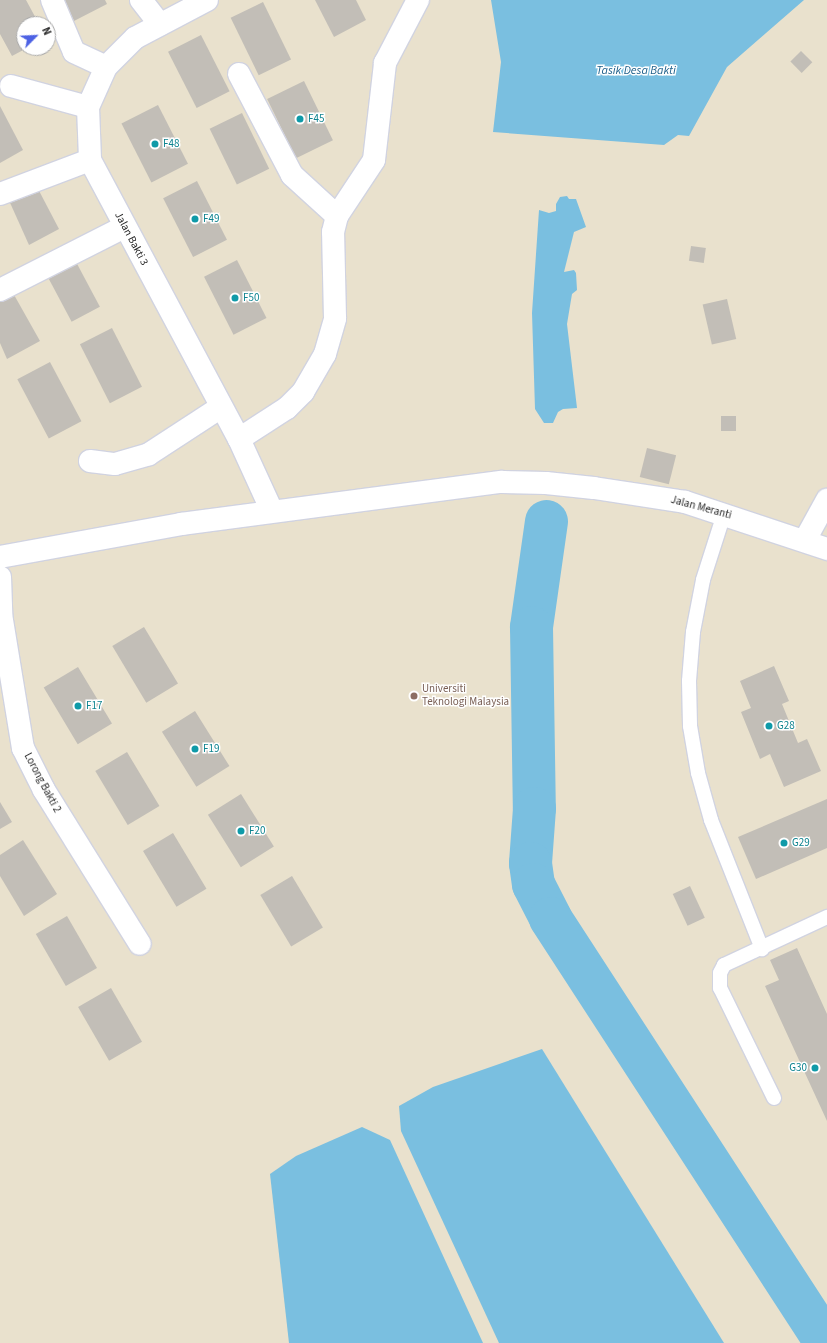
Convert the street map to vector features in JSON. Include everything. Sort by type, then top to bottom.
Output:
[{"type":"street","points":[[52,0],[74,52],[106,67]]},
{"type":"street","points":[[140,0],[160,24]]},
{"type":"street","name":"Jalan Bakti 3","points":[[207,0],[134,38],[106,67],[88,107],[90,160],[124,227],[239,439],[272,511]]},
{"type":"street","points":[[239,439],[287,408],[303,392],[325,354],[334,318],[333,232],[337,216],[374,160],[386,63],[418,0]]},
{"type":"street","points":[[239,74],[292,174],[337,216]]},
{"type":"street","points":[[11,86],[88,107]]},
{"type":"street","points":[[0,194],[90,160]]},
{"type":"street","points":[[0,290],[124,227]]},
{"type":"street","points":[[90,461],[115,464],[149,454],[221,407]]},
{"type":"street","name":"Jalan Meranti","points":[[0,557],[181,524],[502,482],[546,483],[594,488],[685,502],[805,540],[827,549]]},
{"type":"street","points":[[805,540],[827,500]]},
{"type":"street","name":"Lorong Bakti 2","points":[[0,577],[1,614],[23,748],[44,790],[140,944]]},
{"type":"lane","points":[[724,514],[703,580],[693,632],[690,681],[690,726],[698,773],[711,820],[762,949]]},
{"type":"lane","points":[[774,1098],[720,988],[720,973],[724,965],[826,921]]},
{"type":"shaded area","name":"Universiti Teknologi Malaysia","points":[[0,0],[827,0],[827,1343],[0,1343]]},
{"type":"water","name":"Tasik Desa Bakti","points":[[491,0],[804,0],[727,67],[689,136],[678,135],[664,145],[493,132],[501,62]]},
{"type":"water","points":[[567,196],[569,199],[576,199],[586,227],[574,232],[564,272],[574,270],[576,273],[577,290],[572,294],[567,324],[577,408],[563,409],[558,412],[553,423],[544,423],[535,409],[532,313],[539,210],[549,213],[556,211],[556,204],[560,197]]},
{"type":"water","points":[[542,1049],[724,1343],[499,1343],[401,1131],[399,1106],[433,1087]]},
{"type":"water","points":[[362,1127],[390,1140],[483,1343],[289,1343],[270,1174],[296,1156]]},
{"type":"building","points":[[0,0],[26,0],[35,16],[16,16],[16,54],[12,56],[0,34]]},
{"type":"building","points":[[63,0],[105,0],[107,4],[74,21]]},
{"type":"building","points":[[315,0],[356,0],[366,20],[334,37]]},
{"type":"building","points":[[263,2],[291,60],[259,75],[231,18]]},
{"type":"building","points":[[201,35],[230,91],[197,108],[168,52]]},
{"type":"building","points":[[801,51],[812,62],[802,73],[790,62]]},
{"type":"building","name":"F45","points":[[304,81],[333,140],[296,158],[267,99]]},
{"type":"building","name":"F48","points":[[158,105],[188,164],[151,182],[121,124]]},
{"type":"building","points":[[0,106],[23,150],[0,163]]},
{"type":"building","points":[[242,113],[269,169],[237,185],[210,129]]},
{"type":"building","name":"F49","points":[[197,181],[227,240],[193,257],[163,198]]},
{"type":"building","points":[[36,185],[59,229],[29,245],[7,196]]},
{"type":"building","points":[[691,246],[706,248],[704,263],[689,261]]},
{"type":"building","points":[[75,260],[100,307],[72,322],[47,275]]},
{"type":"building","name":"F50","points":[[237,260],[267,318],[234,335],[204,277]]},
{"type":"building","points":[[13,293],[40,341],[7,359],[0,343],[0,298]]},
{"type":"building","points":[[727,299],[736,339],[712,345],[703,305]]},
{"type":"building","points":[[112,328],[142,387],[110,403],[80,344]]},
{"type":"building","points":[[50,362],[81,421],[49,439],[17,379]]},
{"type":"building","points":[[721,416],[736,416],[736,431],[721,431]]},
{"type":"building","points":[[647,448],[676,455],[669,484],[640,477]]},
{"type":"building","points":[[144,627],[178,684],[146,703],[112,646]]},
{"type":"building","name":"G28","points":[[774,666],[789,701],[782,704],[798,743],[807,739],[821,771],[784,787],[770,754],[760,759],[741,712],[751,708],[740,681]]},
{"type":"building","name":"F17","points":[[78,667],[112,724],[78,744],[44,688]]},
{"type":"building","name":"F19","points":[[195,711],[229,766],[196,787],[162,732]]},
{"type":"building","points":[[127,752],[159,806],[128,825],[95,771]]},
{"type":"building","name":"F20","points":[[241,794],[274,847],[241,867],[208,815]]},
{"type":"building","name":"G29","points":[[827,799],[827,848],[756,879],[738,837]]},
{"type":"building","points":[[0,802],[12,822],[0,829]]},
{"type":"building","points":[[173,833],[206,889],[176,907],[143,851]]},
{"type":"building","points":[[23,840],[57,894],[24,916],[0,876],[0,855]]},
{"type":"building","points":[[292,876],[323,927],[291,946],[260,895]]},
{"type":"building","points":[[690,886],[705,918],[688,926],[673,894]]},
{"type":"building","points":[[67,916],[97,968],[66,986],[36,934]]},
{"type":"building","name":"G30","points":[[797,948],[827,1014],[827,1121],[765,986],[779,980],[770,960]]},
{"type":"building","points":[[111,988],[142,1042],[109,1061],[78,1007]]},
{"type":"waterway","points":[[546,521],[531,627],[534,808],[530,863],[533,884],[550,918],[826,1343]]},
{"type":"place","name":"F45","points":[[300,119]]},
{"type":"place","name":"F48","points":[[155,144]]},
{"type":"place","name":"F49","points":[[195,219]]},
{"type":"place","name":"F50","points":[[235,298]]},
{"type":"place","name":"Universiti Teknologi Malaysia","points":[[414,696]]},
{"type":"place","name":"F17","points":[[78,706]]},
{"type":"place","name":"G28","points":[[769,726]]},
{"type":"place","name":"F19","points":[[195,749]]},
{"type":"place","name":"F20","points":[[241,831]]},
{"type":"place","name":"G29","points":[[784,843]]},
{"type":"place","name":"G30","points":[[815,1068]]}]
